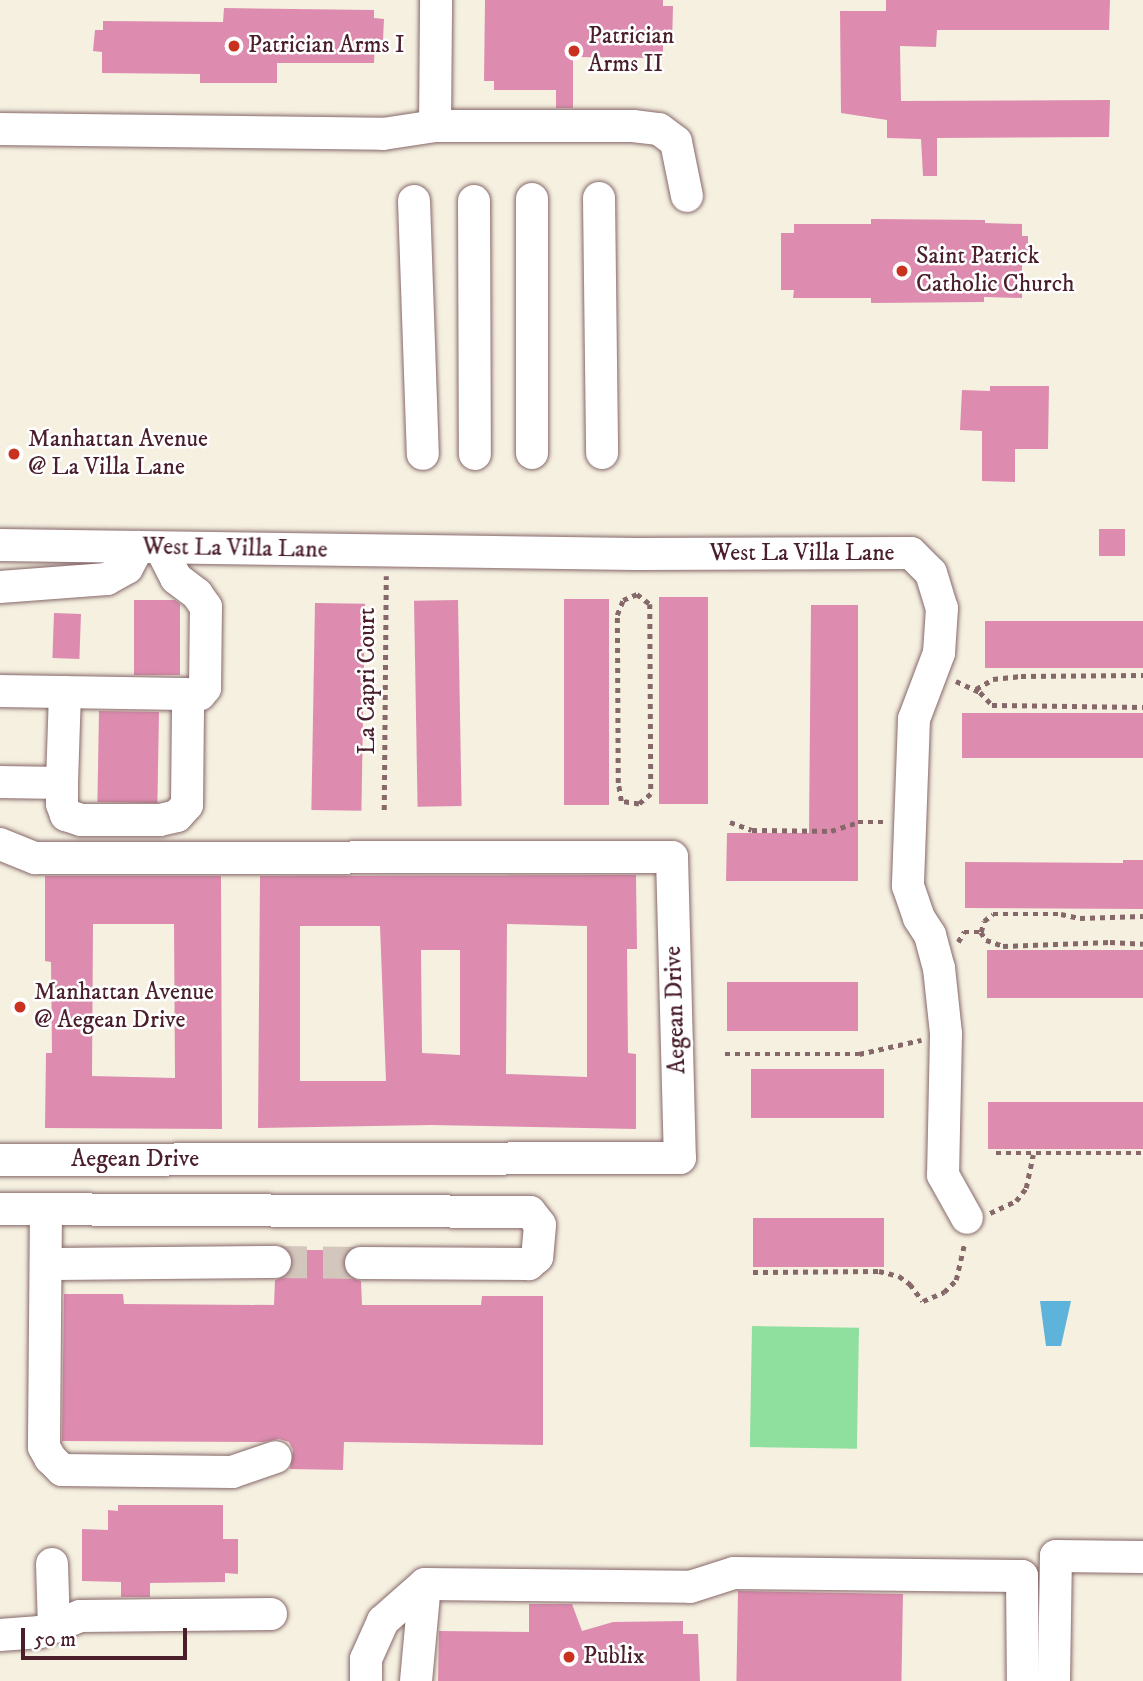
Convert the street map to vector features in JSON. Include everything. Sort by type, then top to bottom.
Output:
[{"type":"street","points":[[435,126],[436,0]]},
{"type":"street","points":[[0,129],[383,134],[435,126],[659,128],[676,142],[687,197]]},
{"type":"street","points":[[599,198],[601,453]]},
{"type":"street","points":[[532,200],[532,453]]},
{"type":"street","points":[[414,201],[423,454]]},
{"type":"street","points":[[474,201],[475,454]]},
{"type":"street","name":"West La Villa Lane","points":[[0,545],[386,551],[911,553],[931,573],[942,608],[939,653],[914,719],[908,823],[908,886],[936,952],[946,1034],[943,1175],[967,1218]]},
{"type":"street","points":[[0,587],[107,579],[127,568],[150,548],[176,578],[197,594],[206,607],[205,688],[200,694],[0,691]]},
{"type":"street","points":[[65,692],[62,804],[66,814],[81,820],[160,820],[177,816],[187,805],[188,706]]},
{"type":"street","points":[[0,782],[62,783]]},
{"type":"street","name":"Aegean Drive","points":[[0,844],[35,858],[672,857],[680,1158],[0,1160]]},
{"type":"street","points":[[0,1209],[46,1210],[381,1211],[530,1212],[537,1217],[540,1236],[537,1256],[529,1264],[370,1263],[381,1211]]},
{"type":"street","points":[[46,1210],[44,1447],[62,1470],[232,1472],[276,1457]]},
{"type":"street","points":[[46,1264],[264,1262],[253,1211]]},
{"type":"street","points":[[1054,1681],[1056,1556],[1143,1557]]},
{"type":"street","points":[[52,1564],[54,1627]]},
{"type":"street","points":[[366,1681],[366,1659],[383,1621],[425,1584],[690,1587],[734,1573],[1022,1576],[1023,1681]]},
{"type":"street","points":[[416,1678],[425,1584]]},
{"type":"street","points":[[0,1635],[40,1632],[80,1616],[271,1614]]},
{"type":"street","points":[[375,1638],[401,1653],[416,1678]]},
{"type":"path","name":"La Capri Court","points":[[384,810],[386,551]]},
{"type":"path","points":[[637,594],[650,604],[651,617],[652,794],[639,804],[621,801],[618,783],[617,615],[623,600],[637,594]]},
{"type":"path","points":[[1143,675],[1021,676],[993,679],[976,689],[992,705],[1143,707]]},
{"type":"path","points":[[730,822],[752,830],[831,831],[858,822],[908,823]]},
{"type":"path","points":[[1143,916],[1080,918],[993,914],[984,921],[981,932],[986,940],[1003,946],[1110,942],[1143,944]]},
{"type":"path","points":[[725,1055],[859,1055],[946,1034]]},
{"type":"path","points":[[996,1153],[1143,1153]]},
{"type":"path","points":[[753,1272],[879,1271],[899,1276],[910,1284],[923,1301],[930,1300],[956,1280],[965,1250],[967,1218],[990,1213],[1016,1201],[1026,1188],[1033,1155]]},
{"type":"green space","points":[[752,1326],[859,1328],[857,1449],[750,1447]]},
{"type":"water","points":[[1040,1301],[1071,1301],[1061,1346],[1046,1346]]},
{"type":"building","name":"Patrician Arms II","points":[[485,0],[663,0],[663,6],[673,6],[672,45],[663,44],[663,58],[573,57],[573,108],[556,108],[556,90],[494,90],[494,81],[484,81]]},
{"type":"building","points":[[886,0],[1110,0],[1109,30],[937,30],[936,47],[900,46],[901,101],[1110,100],[1109,137],[937,138],[937,176],[923,176],[921,139],[887,138],[887,120],[841,113],[840,11],[886,11]]},
{"type":"building","name":"Patrician Arms I","points":[[224,8],[374,10],[374,18],[384,19],[383,40],[375,41],[374,63],[277,63],[277,83],[200,83],[200,74],[102,73],[102,52],[93,51],[95,30],[103,30],[103,21],[223,22]]},
{"type":"building","name":"Saint Patrick Catholic Church","points":[[871,219],[985,220],[985,223],[1022,224],[1022,236],[1028,236],[1028,253],[1022,253],[1022,298],[984,297],[984,302],[871,303],[871,298],[793,298],[794,290],[781,290],[781,233],[794,233],[794,224],[871,224]]},
{"type":"building","points":[[990,386],[1049,386],[1048,449],[1015,449],[1015,482],[982,481],[982,431],[960,430],[962,390],[990,391]]},
{"type":"building","points":[[1099,529],[1125,529],[1125,556],[1099,556]]},
{"type":"building","points":[[659,597],[708,597],[708,804],[659,804]]},
{"type":"building","points":[[564,599],[609,599],[609,805],[564,805]]},
{"type":"building","points":[[134,600],[175,600],[180,604],[180,675],[134,675]]},
{"type":"building","points":[[458,600],[462,806],[418,807],[414,601]]},
{"type":"building","points":[[315,603],[365,604],[361,811],[311,810]]},
{"type":"building","points":[[811,605],[858,605],[858,881],[726,881],[727,833],[809,833]]},
{"type":"building","points":[[54,613],[81,614],[79,659],[52,658]]},
{"type":"building","points":[[985,621],[1143,621],[1143,668],[985,668]]},
{"type":"building","points":[[99,711],[159,712],[157,803],[97,802]]},
{"type":"building","points":[[962,713],[1143,713],[1143,758],[962,758]]},
{"type":"building","points":[[1123,860],[1143,860],[1143,909],[965,908],[965,862],[1123,863]]},
{"type":"building","points":[[636,875],[637,949],[627,949],[628,1053],[636,1054],[636,1129],[431,1125],[258,1128],[260,876]],"holes":[[[507,924],[587,926],[587,1077],[506,1074]],[[300,926],[380,926],[386,1081],[300,1081]],[[421,950],[460,950],[460,1055],[422,1053]]]},
{"type":"building","points":[[45,876],[221,876],[222,1129],[45,1128],[46,1053],[52,1053],[51,962],[45,961]],"holes":[[[93,924],[174,924],[175,1078],[92,1076]]]},
{"type":"building","points":[[987,950],[1143,950],[1143,998],[987,998]]},
{"type":"building","points":[[727,982],[858,982],[858,1031],[727,1031]]},
{"type":"building","points":[[751,1069],[884,1069],[884,1118],[751,1118]]},
{"type":"building","points":[[988,1102],[1143,1102],[1143,1149],[988,1149]]},
{"type":"building","points":[[753,1218],[884,1218],[884,1267],[753,1267]]},
{"type":"building","points":[[288,1250],[349,1250],[343,1264],[351,1278],[361,1281],[362,1305],[481,1305],[482,1296],[543,1296],[543,1445],[344,1442],[343,1470],[290,1469],[293,1450],[289,1442],[279,1439],[264,1442],[62,1441],[64,1294],[123,1294],[124,1304],[274,1305],[275,1280],[285,1277],[293,1263]]},
{"type":"building","points":[[118,1505],[223,1505],[223,1539],[238,1539],[238,1574],[225,1573],[225,1582],[150,1583],[150,1597],[121,1597],[121,1582],[82,1581],[82,1529],[108,1530],[108,1510],[118,1511]]},
{"type":"building","points":[[738,1591],[903,1594],[901,1681],[736,1681]]},
{"type":"building","name":"Publix","points":[[529,1604],[572,1604],[582,1631],[613,1622],[683,1621],[683,1634],[698,1634],[700,1681],[438,1681],[439,1631],[529,1632]]},
{"type":"tunnel","points":[[275,1262],[361,1263]]},
{"type":"place","name":"Patrician Arms I","points":[[234,46]]},
{"type":"place","name":"Patrician Arms II","points":[[574,51]]},
{"type":"place","name":"Saint Patrick Catholic Church","points":[[902,271]]},
{"type":"place","name":"Manhattan Avenue @ La Villa Lane","points":[[14,454]]},
{"type":"place","name":"Manhattan Avenue @ Aegean Drive","points":[[20,1007]]},
{"type":"place","name":"Publix","points":[[569,1657]]}]
